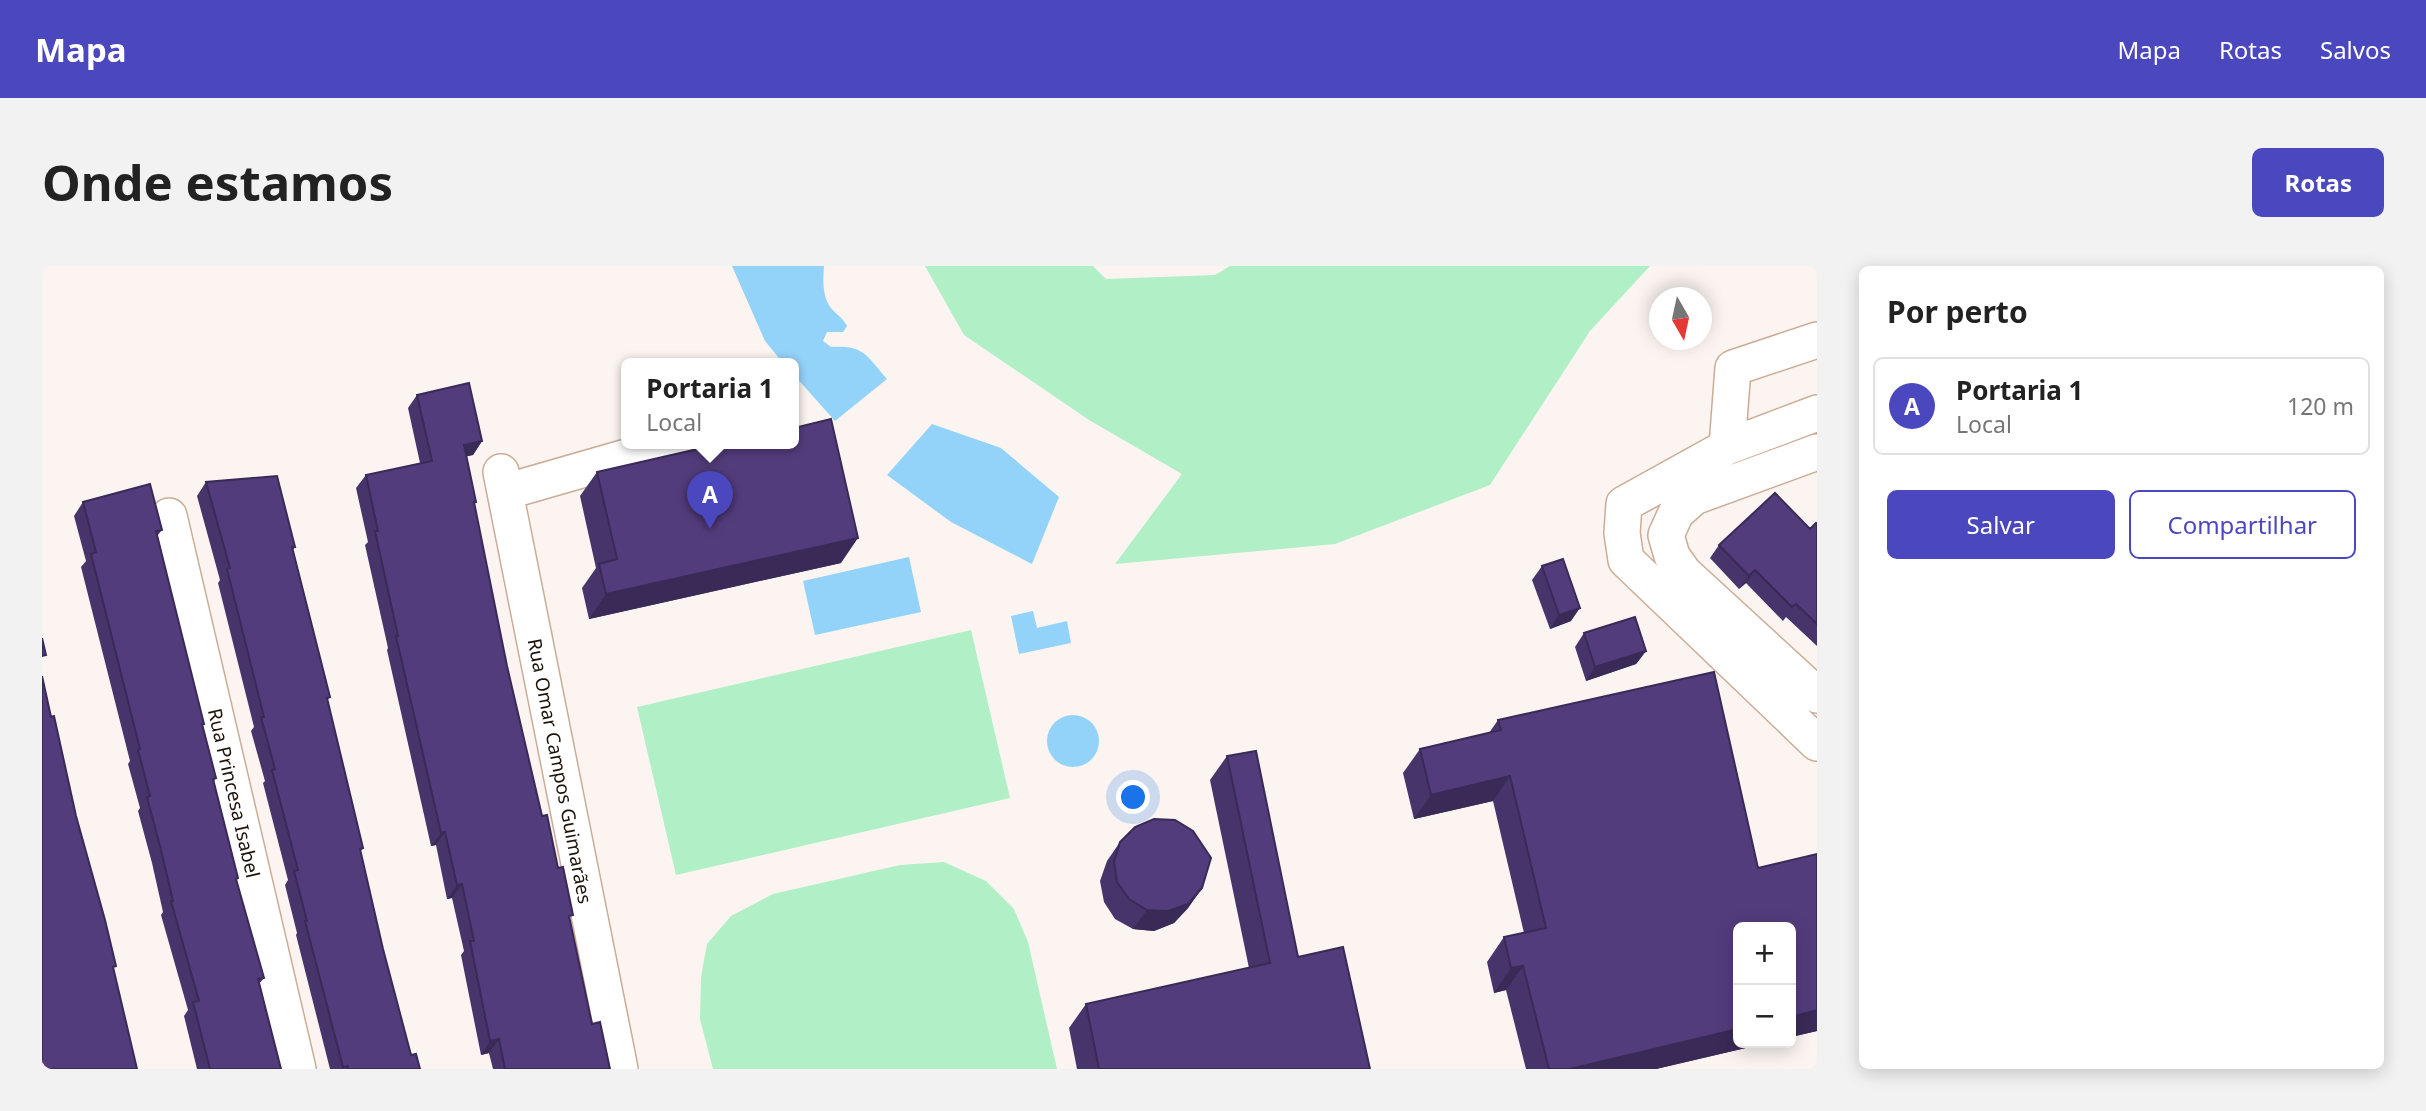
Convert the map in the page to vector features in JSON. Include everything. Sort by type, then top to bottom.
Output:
[{"type":"street","points":[[1727,447],[1733,368],[1817,340]]},
{"type":"street","points":[[1817,413],[1727,447],[1624,504],[1622,533],[1626,560],[1817,743]]},
{"type":"street","name":"Rua Omar Campos Guimarães","points":[[620,1069],[503,482],[649,449]]},
{"type":"street","points":[[1817,452],[1695,496],[1676,513],[1666,535],[1672,556],[1684,573],[1817,695]]},
{"type":"street","name":"Rua Princesa Isabel","points":[[169,516],[298,1069]]},
{"type":"green space","points":[[925,266],[1093,266],[1106,279],[1215,275],[1230,266],[1650,266],[1590,331],[1490,485],[1335,544],[1115,564],[1182,474],[1089,420],[964,335]]},
{"type":"green space","points":[[971,630],[1010,798],[676,875],[637,707]]},
{"type":"green space","points":[[944,862],[986,881],[1014,909],[1028,942],[1057,1069],[713,1069],[700,1019],[701,977],[707,944],[731,916],[773,894],[900,865]]},
{"type":"water","points":[[732,266],[824,266],[826,299],[847,326],[843,332],[827,332],[823,341],[831,347],[858,350],[869,358],[887,379],[835,421],[799,381],[799,358],[779,358],[765,341]]},
{"type":"water","points":[[932,424],[1001,448],[1059,497],[1032,564],[951,522],[887,475]]},
{"type":"water","points":[[909,557],[921,612],[815,635],[803,581]]},
{"type":"water","points":[[1033,611],[1037,628],[1067,621],[1071,643],[1019,654],[1011,616]]},
{"type":"water","points":[[1073,715],[1083,717],[1091,723],[1097,731],[1097,751],[1091,759],[1083,765],[1073,767],[1063,765],[1055,759],[1049,751],[1047,741],[1049,731],[1055,723],[1063,717]]},
{"type":"building","points":[[469,383],[482,441],[464,445],[507,666],[542,816],[547,815],[558,868],[563,867],[573,915],[569,916],[592,1024],[600,1022],[610,1069],[505,1069],[499,1039],[490,1041],[470,941],[474,941],[462,884],[457,885],[445,832],[441,833],[396,636],[366,475],[432,461],[417,395]]},
{"type":"building","points":[[831,419],[858,538],[606,594],[599,564],[617,559],[597,472],[698,449],[799,449],[799,427]]},
{"type":"building","points":[[277,476],[330,697],[327,698],[363,848],[360,849],[383,949],[411,1055],[416,1054],[420,1069],[343,1067],[305,921],[294,871],[298,870],[272,770],[275,769],[261,717],[264,717],[227,569],[230,568],[206,482]]},
{"type":"building","points":[[150,484],[162,530],[156,531],[204,724],[216,778],[213,779],[238,878],[236,879],[264,978],[258,979],[281,1069],[210,1069],[193,1002],[199,1001],[171,901],[147,797],[150,796],[138,750],[140,749],[91,554],[96,552],[83,502]]},
{"type":"building","points":[[1775,493],[1810,529],[1817,524],[1817,624],[1796,604],[1792,607],[1755,570],[1749,576],[1719,545]]},
{"type":"building","points":[[1563,559],[1580,608],[1559,615],[1542,566]]},
{"type":"building","points":[[1635,617],[1646,651],[1595,667],[1584,633]]},
{"type":"building","points":[[42,638],[46,655],[42,656]]},
{"type":"building","points":[[1714,672],[1758,868],[1817,854],[1817,1010],[1796,1016],[1796,922],[1733,922],[1733,1030],[1570,1069],[1549,1069],[1523,966],[1511,968],[1504,937],[1546,928],[1510,776],[1431,795],[1420,749],[1501,730],[1498,720]]},
{"type":"building","points":[[42,676],[105,920],[137,1069],[42,1069]]},
{"type":"building","points":[[1256,751],[1298,957],[1343,947],[1370,1069],[1099,1069],[1086,1004],[1270,963],[1227,756]]},
{"type":"building","points":[[1154,819],[1175,820],[1193,831],[1211,858],[1202,888],[1188,904],[1168,911],[1147,910],[1129,899],[1117,882],[1114,862],[1120,842],[1135,827]]},
{"type":"place","name":"Portaria 1","points":[[710,529]]}]
